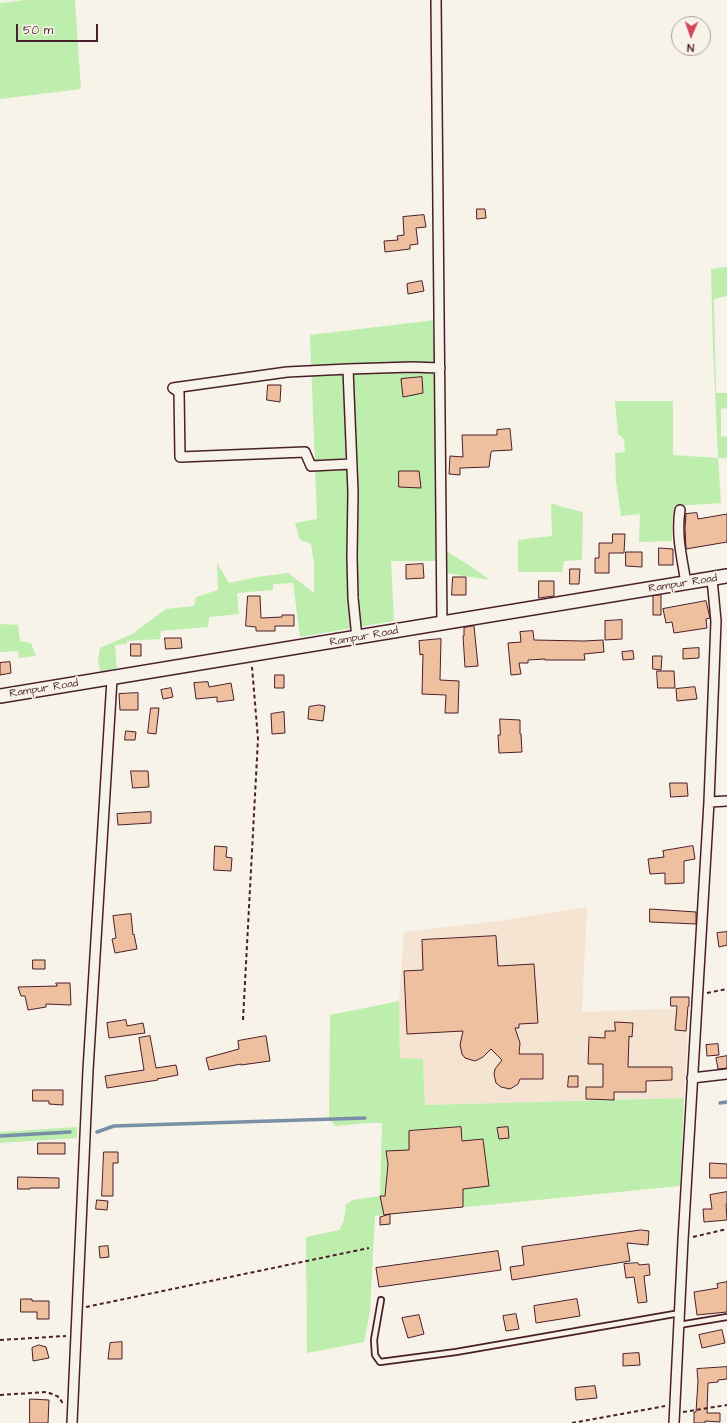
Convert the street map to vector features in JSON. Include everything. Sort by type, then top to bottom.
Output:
[{"type":"main road","name":"Rampur Road","points":[[0,696],[112,679],[727,576]]},
{"type":"street","points":[[436,0],[442,624]]},
{"type":"street","points":[[351,464],[311,466],[305,452],[180,457],[179,392],[173,388],[287,372],[412,367],[440,368]]},
{"type":"street","points":[[348,369],[353,598],[357,638]]},
{"type":"street","points":[[680,510],[678,538],[686,583]]},
{"type":"street","points":[[674,1423],[692,1078],[709,802],[716,621],[712,579]]},
{"type":"street","points":[[72,1421],[88,1070],[112,679]]},
{"type":"street","points":[[709,802],[727,801]]},
{"type":"street","points":[[692,1078],[727,1074]]},
{"type":"lane","points":[[381,1300],[374,1340],[375,1355],[380,1362],[456,1352],[680,1314]]},
{"type":"lane","points":[[679,1325],[727,1317]]},
{"type":"path","points":[[243,1020],[258,739],[251,655]]},
{"type":"path","points":[[698,995],[727,989]]},
{"type":"path","points":[[683,1240],[727,1229]]},
{"type":"path","points":[[77,1309],[369,1248]]},
{"type":"path","points":[[0,1340],[76,1335]]},
{"type":"path","points":[[0,1395],[47,1392],[59,1397],[72,1421]]},
{"type":"path","points":[[572,1423],[674,1409],[727,1405]]},
{"type":"shaded area","points":[[587,907],[582,1012],[689,1008],[684,1098],[425,1105],[423,1059],[400,1059],[399,1001],[404,932],[498,921]]},
{"type":"green space","points":[[27,0],[75,0],[81,89],[0,99],[0,3]]},
{"type":"green space","points":[[727,267],[727,296],[714,299],[716,393],[727,393],[727,408],[721,409],[721,436],[727,437],[727,458],[718,458],[711,269]]},
{"type":"green space","points":[[435,320],[436,561],[391,561],[394,621],[300,637],[293,583],[273,584],[273,590],[237,593],[239,614],[209,617],[208,627],[161,631],[160,639],[127,641],[127,644],[115,645],[117,671],[101,674],[98,660],[100,648],[132,634],[166,609],[194,606],[196,597],[218,590],[217,563],[229,583],[257,577],[288,573],[314,593],[314,563],[311,544],[300,540],[295,523],[317,519],[310,335]]},
{"type":"green space","points":[[615,401],[673,401],[673,455],[718,458],[721,503],[675,506],[672,522],[672,541],[639,542],[640,514],[621,516],[616,482],[615,453],[625,452],[624,439],[618,434]]},
{"type":"green space","points":[[551,503],[583,512],[582,560],[564,561],[562,572],[518,572],[518,540],[552,536]]},
{"type":"green space","points":[[446,551],[472,567],[490,580],[446,573]]},
{"type":"green space","points":[[0,624],[18,625],[20,641],[31,643],[36,656],[19,658],[18,651],[0,652]]},
{"type":"green space","points":[[399,1001],[400,1058],[423,1059],[425,1105],[684,1098],[680,1186],[375,1216],[370,1311],[364,1342],[307,1353],[306,1237],[339,1230],[344,1220],[346,1204],[353,1200],[380,1196],[382,1123],[335,1126],[329,1118],[330,1015]]},
{"type":"green space","points":[[77,1127],[77,1138],[0,1143],[0,1132]]},
{"type":"building","points":[[477,209],[485,209],[486,218],[477,219]]},
{"type":"building","points":[[424,215],[426,227],[416,228],[418,244],[410,245],[410,249],[385,252],[384,241],[398,240],[397,236],[404,235],[403,217]]},
{"type":"building","points":[[422,281],[424,291],[408,294],[407,284]]},
{"type":"building","points":[[422,377],[423,393],[403,397],[401,379]]},
{"type":"building","points":[[268,385],[281,385],[280,402],[267,400]]},
{"type":"building","points":[[510,429],[512,450],[492,451],[489,467],[460,468],[460,475],[449,474],[450,456],[463,457],[462,435],[497,435],[497,430]]},
{"type":"building","points":[[399,471],[419,471],[421,488],[399,487]]},
{"type":"building","points":[[697,513],[698,519],[727,514],[727,542],[686,549],[686,514]]},
{"type":"building","points":[[613,534],[625,534],[624,553],[609,553],[609,573],[595,573],[595,558],[599,558],[599,543],[612,543]]},
{"type":"building","points":[[659,548],[673,549],[673,565],[659,565]]},
{"type":"building","points":[[626,552],[642,552],[642,567],[626,566]]},
{"type":"building","points":[[423,564],[424,578],[406,579],[406,565]]},
{"type":"building","points":[[570,569],[580,569],[579,584],[570,584]]},
{"type":"building","points":[[453,577],[466,577],[466,595],[452,595]]},
{"type":"building","points":[[539,581],[554,581],[554,596],[539,598]]},
{"type":"building","points":[[661,595],[661,615],[653,615],[653,596]]},
{"type":"building","points":[[248,596],[260,596],[261,618],[294,615],[294,626],[275,626],[275,631],[256,631],[256,627],[246,626]]},
{"type":"building","points":[[706,601],[710,618],[706,619],[707,628],[674,633],[672,622],[666,623],[663,609]]},
{"type":"building","points":[[622,620],[622,639],[605,640],[605,621]]},
{"type":"building","points":[[474,626],[478,666],[465,667],[463,636],[464,628]]},
{"type":"building","points":[[533,631],[534,640],[603,640],[604,652],[584,654],[585,660],[528,660],[528,663],[519,663],[521,674],[511,675],[508,643],[521,642],[520,632]]},
{"type":"building","points":[[165,638],[181,638],[182,648],[166,649]]},
{"type":"building","points":[[441,639],[440,680],[459,681],[458,713],[445,713],[446,695],[422,694],[423,654],[420,655],[419,641]]},
{"type":"building","points":[[131,644],[141,644],[141,656],[131,656]]},
{"type":"building","points":[[699,648],[699,658],[683,659],[683,649]]},
{"type":"building","points":[[633,651],[634,659],[623,660],[622,652]]},
{"type":"building","points":[[653,656],[662,656],[661,670],[653,669]]},
{"type":"building","points":[[10,662],[11,673],[0,675],[0,663]]},
{"type":"building","points":[[657,671],[674,671],[675,688],[658,688]]},
{"type":"building","points":[[275,675],[284,675],[284,688],[275,688]]},
{"type":"building","points":[[208,682],[209,687],[231,683],[234,700],[217,702],[217,697],[196,699],[194,683]]},
{"type":"building","points":[[695,687],[697,699],[677,701],[676,689]]},
{"type":"building","points":[[171,688],[173,697],[163,699],[161,690]]},
{"type":"building","points":[[138,693],[138,710],[120,710],[119,694]]},
{"type":"building","points":[[319,705],[325,706],[323,721],[308,719],[309,707]]},
{"type":"building","points":[[151,708],[159,708],[156,734],[148,733]]},
{"type":"building","points":[[284,712],[285,733],[272,734],[271,714]]},
{"type":"building","points":[[500,719],[520,720],[522,752],[499,753],[498,735],[500,735]]},
{"type":"building","points":[[126,731],[136,732],[135,740],[125,740]]},
{"type":"building","points":[[131,771],[148,771],[149,787],[133,788]]},
{"type":"building","points":[[670,783],[687,783],[688,796],[671,797]]},
{"type":"building","points":[[151,812],[151,823],[118,825],[117,814]]},
{"type":"building","points":[[215,846],[227,847],[226,857],[232,858],[231,871],[214,870]]},
{"type":"building","points":[[693,846],[695,859],[684,861],[684,883],[665,884],[665,873],[650,874],[648,859],[664,857],[663,851]]},
{"type":"building","points":[[650,909],[696,912],[696,924],[650,922]]},
{"type":"building","points":[[131,914],[133,935],[134,934],[137,949],[115,953],[112,939],[116,938],[113,916]]},
{"type":"building","points":[[727,932],[727,945],[719,947],[717,933]]},
{"type":"building","points":[[496,936],[498,966],[534,964],[538,1023],[519,1024],[519,1028],[515,1028],[520,1043],[519,1054],[543,1054],[543,1079],[520,1079],[518,1084],[510,1089],[501,1087],[496,1083],[494,1074],[495,1069],[502,1060],[491,1049],[483,1057],[475,1061],[465,1058],[462,1054],[460,1045],[463,1031],[407,1034],[404,971],[423,970],[422,940]]},
{"type":"building","points":[[33,960],[45,960],[45,969],[33,969]]},
{"type":"building","points":[[56,983],[70,983],[71,1005],[46,1004],[46,1007],[28,1010],[25,996],[21,996],[18,987],[57,986]]},
{"type":"building","points":[[671,997],[689,997],[686,1031],[675,1030],[677,1006],[671,1006]]},
{"type":"building","points":[[126,1020],[127,1026],[143,1023],[145,1033],[109,1038],[107,1023]]},
{"type":"building","points":[[615,1022],[633,1023],[632,1037],[629,1036],[628,1067],[672,1067],[672,1080],[646,1081],[646,1092],[614,1092],[614,1100],[586,1099],[586,1087],[603,1087],[603,1064],[588,1064],[589,1037],[605,1038],[605,1031],[615,1031]]},
{"type":"building","points":[[150,1036],[156,1068],[176,1065],[178,1075],[157,1079],[158,1080],[107,1088],[105,1076],[144,1070],[139,1038]]},
{"type":"building","points":[[266,1036],[270,1061],[241,1064],[209,1070],[206,1058],[239,1049],[238,1041]]},
{"type":"building","points":[[718,1044],[719,1055],[707,1056],[706,1045]]},
{"type":"building","points":[[727,1056],[727,1068],[718,1069],[716,1058]]},
{"type":"building","points":[[569,1076],[578,1076],[578,1087],[568,1087]]},
{"type":"building","points":[[33,1090],[63,1090],[63,1105],[49,1104],[49,1101],[33,1101]]},
{"type":"building","points":[[461,1127],[462,1141],[483,1139],[489,1186],[463,1189],[463,1207],[384,1215],[380,1196],[385,1196],[388,1164],[386,1151],[409,1150],[409,1131]]},
{"type":"building","points":[[508,1127],[509,1138],[499,1139],[497,1128]]},
{"type":"building","points":[[38,1143],[65,1143],[65,1154],[38,1154]]},
{"type":"building","points":[[104,1152],[118,1152],[118,1163],[113,1163],[113,1196],[102,1196]]},
{"type":"building","points":[[710,1163],[727,1164],[727,1178],[710,1178]]},
{"type":"building","points":[[18,1177],[59,1178],[59,1188],[18,1189]]},
{"type":"building","points":[[727,1192],[727,1220],[704,1222],[703,1209],[712,1209],[710,1195]]},
{"type":"building","points":[[97,1200],[108,1201],[107,1210],[96,1209]]},
{"type":"building","points":[[390,1214],[390,1224],[380,1225],[380,1217]]},
{"type":"building","points":[[641,1230],[649,1231],[648,1245],[627,1243],[630,1261],[512,1280],[510,1267],[524,1265],[522,1247]]},
{"type":"building","points":[[108,1246],[109,1257],[100,1258],[99,1247]]},
{"type":"building","points":[[498,1251],[501,1270],[379,1287],[376,1268]]},
{"type":"building","points":[[638,1263],[639,1265],[649,1264],[650,1275],[644,1276],[647,1302],[638,1303],[634,1277],[626,1278],[624,1264]]},
{"type":"building","points":[[727,1282],[727,1312],[697,1315],[694,1292],[718,1288],[717,1284]]},
{"type":"building","points":[[21,1299],[32,1299],[32,1301],[49,1301],[49,1319],[37,1319],[37,1312],[21,1312]]},
{"type":"building","points":[[577,1299],[580,1316],[536,1323],[534,1306]]},
{"type":"building","points":[[516,1314],[519,1329],[506,1331],[503,1316]]},
{"type":"building","points":[[419,1315],[424,1334],[408,1338],[402,1318]]},
{"type":"building","points":[[722,1330],[725,1343],[702,1348],[699,1335]]},
{"type":"building","points":[[122,1342],[122,1359],[108,1359],[110,1343]]},
{"type":"building","points":[[39,1345],[46,1347],[49,1358],[33,1361],[32,1348]]},
{"type":"building","points":[[639,1353],[640,1365],[623,1366],[623,1354]]},
{"type":"building","points":[[727,1367],[727,1379],[708,1383],[707,1413],[720,1413],[720,1422],[705,1421],[705,1423],[694,1423],[698,1381],[697,1369]]},
{"type":"building","points":[[595,1386],[597,1398],[576,1400],[575,1388]]},
{"type":"building","points":[[30,1399],[49,1400],[48,1423],[30,1423]]},
{"type":"waterway","points":[[720,1103],[727,1102]]},
{"type":"waterway","points":[[97,1132],[114,1126],[365,1118]]},
{"type":"waterway","points":[[0,1136],[70,1132]]}]
